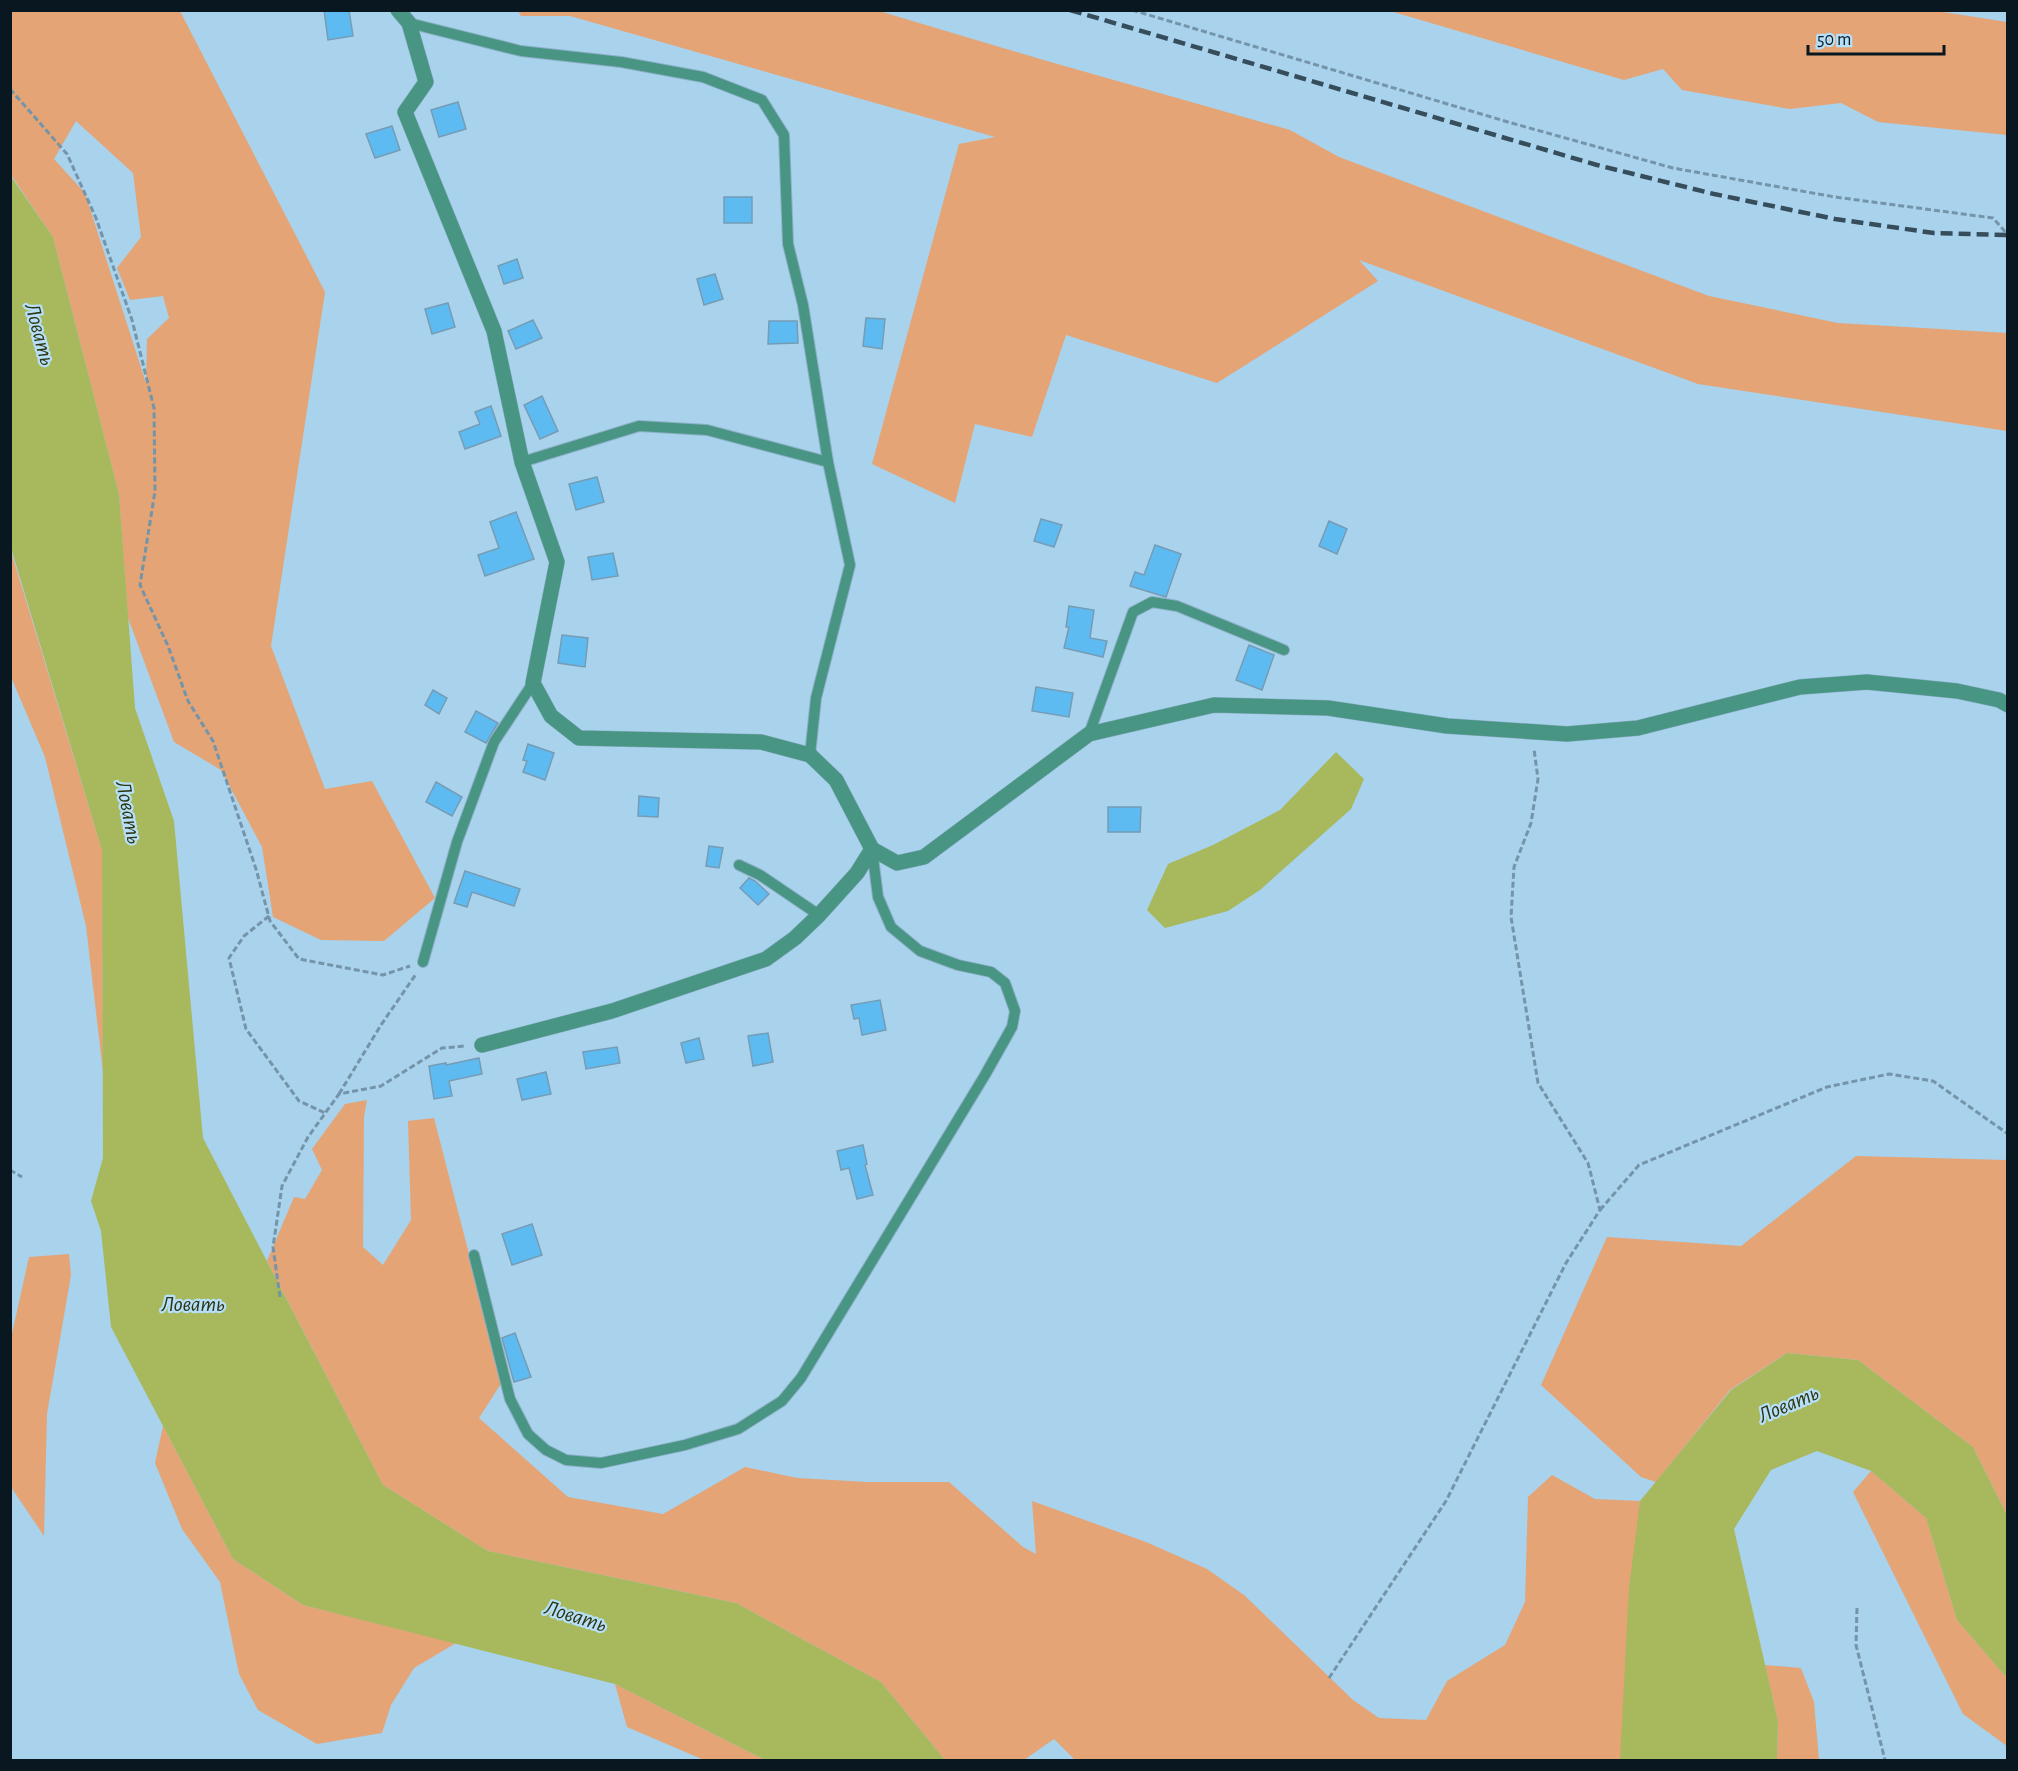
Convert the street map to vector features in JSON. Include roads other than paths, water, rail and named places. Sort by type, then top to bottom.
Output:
[{"type":"street","points":[[398,10],[409,23],[426,82],[405,112],[494,331],[522,462],[557,562],[533,683],[550,716],[579,738],[761,742],[810,755],[837,780],[872,849],[897,863],[924,857],[1089,734],[1214,705],[1328,708],[1447,726],[1567,734],[1638,728],[1800,687],[1867,682],[1957,691],[1999,700],[2007,705]]},
{"type":"street","points":[[482,1045],[612,1011],[766,958],[795,938],[819,915],[857,873],[872,849]]},
{"type":"lane","points":[[409,23],[520,51],[621,62],[703,77],[762,100],[784,135],[788,244],[803,305],[828,462],[850,565],[816,698],[810,755]]},
{"type":"lane","points":[[522,462],[639,426],[707,430],[828,462]]},
{"type":"lane","points":[[1089,734],[1133,612],[1152,602],[1176,606],[1284,650]]},
{"type":"lane","points":[[423,962],[457,842],[494,742],[533,683]]},
{"type":"lane","points":[[474,1255],[510,1399],[528,1434],[546,1450],[566,1460],[601,1463],[685,1445],[738,1429],[782,1401],[801,1378],[985,1075],[1012,1027],[1015,1011],[1005,983],[991,972],[958,966],[920,951],[891,927],[878,897],[872,849]]},
{"type":"lane","points":[[739,865],[760,875],[819,915]]},
{"type":"water","name":"Ловать","points":[[10,175],[53,237],[119,494],[135,708],[174,821],[203,1138],[383,1485],[488,1551],[736,1603],[881,1682],[945,1760],[765,1760],[615,1684],[303,1605],[233,1559],[111,1327],[101,1231],[91,1201],[103,1158],[102,850],[11,548]]},
{"type":"water","points":[[1336,752],[1364,779],[1351,809],[1260,890],[1228,911],[1165,928],[1147,910],[1168,864],[1213,845],[1280,810]]},
{"type":"water","name":"Ловать","points":[[1787,1353],[1858,1360],[1973,1447],[2007,1515],[2007,1678],[1957,1620],[1926,1518],[1871,1471],[1817,1451],[1771,1470],[1734,1529],[1778,1721],[1777,1760],[1620,1760],[1629,1588],[1640,1501],[1731,1390]]},
{"type":"railway","points":[[1070,10],[1597,165],[1714,194],[1835,219],[1934,233],[2008,235]]}]
